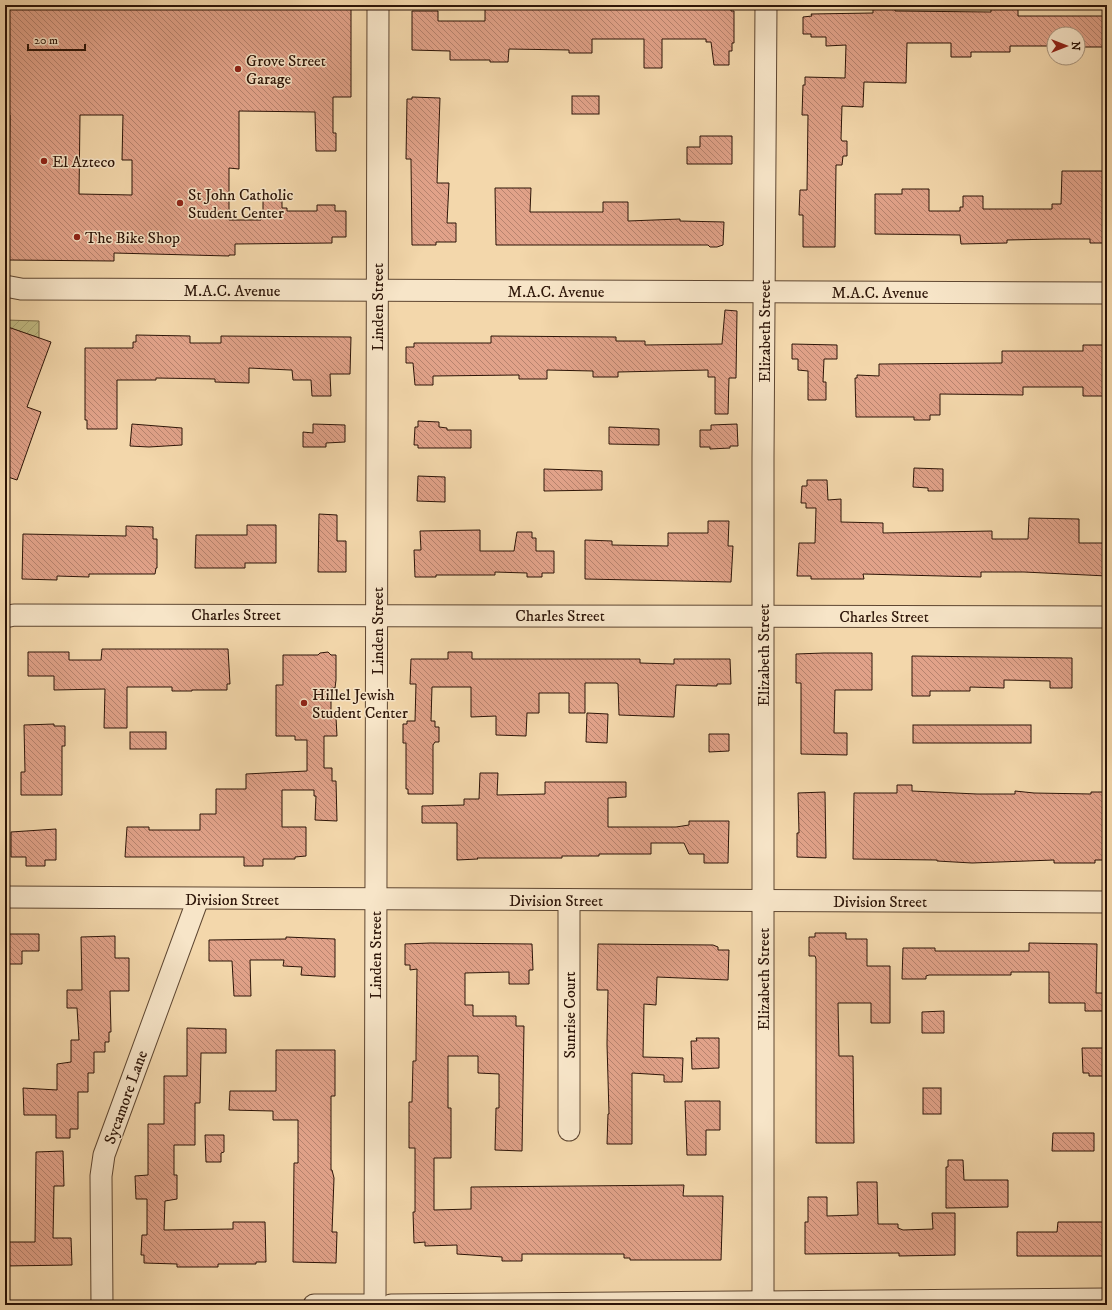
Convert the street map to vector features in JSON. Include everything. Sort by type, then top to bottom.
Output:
[{"type":"street","name":"Linden Street","points":[[375,1305],[377,614],[376,291],[378,5]]},
{"type":"street","name":"Elizabeth Street","points":[[763,1303],[763,616],[766,5]]},
{"type":"street","name":"M.A.C. Avenue","points":[[5,286],[21,289],[1107,293]]},
{"type":"street","name":"Charles Street","points":[[9,616],[377,614],[1107,617]]},
{"type":"street","name":"Division Street","points":[[5,897],[1107,902]]},
{"type":"street","name":"Sycamore Lane","points":[[102,1305],[101,1176],[104,1155],[198,898]]},
{"type":"street","name":"Sunrise Court","points":[[569,1130],[570,900]]},
{"type":"street","points":[[391,1305],[1107,1300]]},
{"type":"street","points":[[314,1305],[369,1305]]},
{"type":"shaded area","points":[[5,320],[39,321],[39,338],[5,326]]},
{"type":"building","points":[[7,5],[351,5],[351,97],[333,97],[333,133],[336,133],[336,151],[316,151],[315,112],[239,111],[239,169],[229,168],[229,220],[261,220],[261,213],[263,213],[263,195],[282,195],[282,208],[287,208],[287,211],[317,211],[317,205],[335,205],[335,211],[346,211],[346,237],[332,237],[332,243],[235,244],[235,255],[229,256],[114,253],[114,261],[8,260],[10,115],[6,115],[5,7],[7,7]],"holes":[[[80,115],[123,115],[122,160],[132,160],[132,195],[79,194]]]},
{"type":"building","points":[[708,5],[731,5],[731,11],[734,11],[734,43],[732,43],[732,51],[729,51],[729,65],[714,65],[711,42],[706,42],[706,39],[662,39],[662,68],[644,68],[644,39],[592,39],[592,53],[569,53],[569,50],[509,49],[508,62],[490,62],[490,60],[450,60],[450,51],[412,50],[412,11],[438,11],[438,21],[485,21],[485,8],[526,8],[526,6],[708,7]]},
{"type":"building","points":[[991,6],[1018,6],[1018,16],[1107,16],[1107,44],[1105,44],[1105,47],[1086,47],[1086,26],[1046,26],[1046,46],[1010,46],[1010,52],[971,52],[971,57],[951,57],[951,43],[907,43],[906,83],[864,82],[863,107],[842,106],[841,139],[842,141],[847,141],[847,156],[843,156],[842,165],[836,165],[835,247],[803,247],[803,215],[799,215],[800,190],[807,190],[808,115],[802,115],[803,85],[805,85],[805,77],[845,78],[846,45],[826,46],[826,37],[811,37],[811,34],[803,34],[803,17],[812,16],[811,14],[873,13],[873,7],[895,7],[895,11],[991,12]]},
{"type":"building","points":[[572,96],[599,96],[599,114],[572,114]]},
{"type":"building","points":[[412,97],[440,98],[437,183],[449,183],[447,223],[456,223],[456,242],[436,242],[436,245],[412,245],[411,159],[406,159],[407,99],[412,99]]},
{"type":"building","points":[[700,136],[732,136],[732,164],[687,164],[687,147],[700,147]]},
{"type":"building","points":[[1062,171],[1107,171],[1107,243],[1090,243],[1090,239],[1058,239],[1007,240],[1007,243],[961,244],[960,235],[875,234],[875,194],[902,194],[902,189],[929,189],[929,211],[960,211],[960,207],[963,207],[963,196],[983,196],[983,209],[1052,209],[1052,204],[1061,204]]},
{"type":"building","points":[[495,188],[531,188],[530,212],[603,212],[603,202],[628,202],[628,221],[680,219],[680,221],[724,222],[723,245],[710,247],[708,245],[496,245]]},
{"type":"building","points":[[725,310],[737,311],[736,378],[729,378],[728,414],[715,414],[715,377],[708,377],[708,370],[618,372],[618,377],[593,377],[593,371],[547,370],[547,379],[519,379],[519,375],[433,376],[433,385],[415,385],[413,363],[406,363],[406,347],[414,347],[414,343],[491,343],[491,336],[616,337],[616,341],[645,341],[645,345],[722,344]]},
{"type":"building","points":[[5,326],[51,342],[27,407],[41,412],[17,480],[5,476]]},
{"type":"building","points":[[136,335],[190,336],[190,343],[221,343],[221,336],[351,337],[350,374],[330,374],[331,396],[312,396],[311,380],[293,380],[292,370],[249,368],[249,383],[215,382],[215,379],[156,378],[156,380],[117,380],[117,429],[87,429],[87,420],[85,420],[85,348],[133,348],[133,342],[136,342]]},
{"type":"building","points":[[792,344],[837,345],[837,359],[824,359],[823,382],[826,382],[826,400],[808,400],[808,371],[798,370],[798,359],[792,359]]},
{"type":"building","points":[[1083,345],[1107,345],[1107,396],[1083,396],[1083,387],[1023,387],[1023,395],[940,394],[940,415],[930,415],[930,420],[914,420],[914,417],[856,417],[855,378],[857,378],[857,375],[879,376],[879,364],[1002,363],[1002,351],[1083,351]]},
{"type":"building","points":[[418,421],[439,422],[439,427],[447,428],[447,430],[471,430],[471,448],[418,448],[418,445],[414,445],[415,427],[418,427]]},
{"type":"building","points":[[132,424],[182,428],[182,445],[149,447],[130,446]]},
{"type":"building","points":[[313,424],[345,425],[345,442],[326,443],[326,447],[303,447],[303,432],[313,433]]},
{"type":"building","points":[[737,424],[738,446],[710,449],[710,447],[700,447],[700,430],[711,430],[711,425]]},
{"type":"building","points":[[609,427],[659,429],[659,445],[609,444]]},
{"type":"building","points":[[914,468],[943,469],[943,491],[928,491],[928,488],[913,487]]},
{"type":"building","points":[[544,469],[602,471],[602,490],[544,491]]},
{"type":"building","points":[[418,476],[445,477],[445,502],[417,501]]},
{"type":"building","points":[[807,480],[827,480],[828,500],[841,499],[841,522],[883,523],[883,533],[992,531],[992,539],[1028,539],[1029,518],[1079,519],[1079,543],[1107,543],[1107,576],[1024,572],[981,572],[981,577],[863,574],[864,579],[811,579],[811,576],[797,576],[799,543],[815,543],[816,508],[806,508],[806,503],[801,503],[802,486],[807,486]]},
{"type":"building","points":[[319,514],[337,515],[337,541],[346,541],[346,572],[318,572]]},
{"type":"building","points":[[708,521],[729,521],[728,546],[733,546],[731,582],[585,579],[585,540],[612,541],[612,545],[668,546],[668,533],[708,533]]},
{"type":"building","points":[[247,525],[276,525],[276,563],[245,563],[245,568],[195,568],[196,535],[247,535]]},
{"type":"building","points":[[126,526],[153,527],[153,539],[157,539],[157,568],[155,574],[89,574],[89,577],[57,576],[57,580],[22,579],[23,534],[126,536]]},
{"type":"building","points":[[480,530],[480,551],[514,551],[517,532],[532,532],[532,538],[536,538],[536,551],[554,551],[554,573],[542,573],[542,577],[527,577],[527,573],[495,572],[495,575],[436,575],[436,577],[415,577],[414,550],[421,550],[420,531]]},
{"type":"building","points":[[102,649],[228,649],[230,684],[227,684],[227,690],[172,691],[172,687],[127,687],[127,728],[104,728],[105,689],[54,690],[54,676],[28,676],[28,652],[69,652],[69,660],[101,660]]},
{"type":"building","points":[[328,652],[331,655],[336,655],[335,688],[331,688],[331,718],[336,718],[337,736],[324,736],[324,768],[332,768],[332,781],[336,781],[337,821],[315,820],[316,796],[314,796],[314,790],[282,790],[282,827],[306,827],[306,856],[295,857],[295,859],[263,859],[263,866],[244,866],[244,857],[125,857],[127,827],[149,827],[149,830],[200,830],[200,814],[216,814],[216,789],[246,789],[246,774],[307,771],[307,740],[295,740],[295,736],[276,736],[276,685],[283,685],[283,655],[318,655],[320,653]]},
{"type":"building","points":[[448,652],[472,652],[472,659],[640,659],[640,663],[674,664],[674,659],[730,659],[731,684],[717,684],[717,686],[676,685],[674,717],[619,715],[618,684],[616,683],[585,683],[585,713],[569,713],[569,693],[539,693],[539,713],[527,713],[526,736],[496,735],[496,716],[471,717],[471,687],[432,687],[431,721],[435,721],[435,727],[439,727],[439,742],[435,742],[433,745],[433,794],[408,794],[408,789],[406,789],[406,743],[403,743],[403,724],[407,724],[407,721],[415,721],[416,684],[410,684],[411,659],[448,659]]},
{"type":"building","points":[[872,653],[872,690],[835,690],[834,733],[847,733],[847,755],[801,754],[801,683],[796,683],[796,654]]},
{"type":"building","points":[[912,656],[1072,658],[1072,688],[1050,688],[1050,681],[1004,680],[1004,688],[970,687],[970,691],[930,691],[930,696],[912,696]]},
{"type":"building","points":[[587,713],[608,714],[607,743],[586,742]]},
{"type":"building","points":[[54,724],[54,726],[65,726],[65,746],[62,746],[62,795],[21,795],[21,772],[25,772],[24,725]]},
{"type":"building","points":[[913,725],[1031,725],[1031,743],[913,743]]},
{"type":"building","points":[[130,732],[166,732],[166,749],[130,749]]},
{"type":"building","points":[[709,734],[729,734],[729,751],[709,752]]},
{"type":"building","points":[[480,773],[498,773],[497,795],[545,794],[545,782],[626,782],[626,797],[608,798],[608,827],[676,827],[689,825],[689,821],[729,821],[728,863],[704,863],[704,854],[689,854],[684,843],[651,843],[651,854],[599,854],[599,856],[562,856],[562,858],[477,858],[478,859],[457,860],[457,823],[422,823],[422,806],[464,805],[464,799],[479,799]]},
{"type":"building","points":[[897,785],[912,785],[912,791],[977,794],[1015,794],[1015,791],[1034,793],[1091,794],[1091,792],[1107,792],[1107,811],[1103,811],[1103,860],[1095,860],[1095,863],[1054,863],[1054,860],[972,863],[937,860],[853,859],[854,793],[897,793]]},
{"type":"building","points":[[825,792],[826,858],[797,857],[797,833],[799,833],[798,793]]},
{"type":"building","points":[[56,829],[56,860],[45,860],[45,866],[26,866],[26,857],[11,857],[11,832]]},
{"type":"building","points":[[815,933],[846,933],[846,939],[867,939],[867,966],[890,966],[890,1023],[871,1023],[871,1003],[838,1003],[839,1056],[853,1056],[854,1143],[816,1143],[816,959],[815,956],[809,956],[809,937],[815,937]]},
{"type":"building","points":[[5,934],[39,934],[39,951],[22,951],[22,964],[5,964]]},
{"type":"building","points":[[115,936],[115,958],[129,958],[129,991],[110,991],[111,1032],[109,1032],[109,1042],[105,1042],[105,1052],[94,1052],[94,1073],[88,1073],[88,1092],[78,1092],[78,1129],[70,1129],[70,1138],[56,1138],[56,1115],[24,1115],[23,1088],[57,1090],[57,1064],[71,1062],[71,1040],[79,1040],[77,1008],[67,1008],[67,990],[82,990],[81,937]]},
{"type":"building","points":[[286,937],[335,939],[335,977],[301,975],[302,967],[283,966],[284,960],[250,960],[251,996],[234,996],[232,961],[209,961],[209,940],[286,939]]},
{"type":"building","points":[[1029,943],[1097,944],[1096,993],[1103,993],[1103,1011],[1085,1011],[1085,1003],[1049,1003],[1049,972],[1011,972],[1011,975],[929,975],[926,976],[926,979],[902,979],[903,948],[935,948],[935,951],[1029,951]]},
{"type":"building","points":[[405,944],[532,944],[533,970],[529,970],[529,984],[509,984],[509,972],[465,973],[465,1005],[473,1005],[473,1016],[516,1016],[516,1026],[524,1026],[522,1151],[495,1150],[496,1108],[499,1108],[499,1074],[478,1073],[478,1056],[448,1056],[448,1108],[451,1108],[451,1158],[434,1158],[434,1210],[471,1209],[471,1187],[684,1185],[683,1196],[723,1196],[721,1260],[630,1260],[630,1258],[624,1258],[624,1254],[522,1254],[522,1261],[502,1261],[502,1257],[457,1254],[457,1245],[425,1246],[425,1242],[414,1243],[413,1212],[415,1212],[415,1148],[409,1148],[409,1102],[412,1102],[413,1061],[416,1061],[417,969],[410,970],[410,965],[405,965]]},
{"type":"building","points":[[598,944],[713,945],[718,947],[718,950],[729,950],[728,980],[657,977],[656,1005],[644,1004],[643,1057],[683,1058],[682,1082],[664,1082],[664,1075],[632,1073],[632,1144],[607,1144],[609,1114],[607,1044],[608,990],[597,990]]},
{"type":"building","points":[[944,1011],[944,1033],[922,1033],[922,1012]]},
{"type":"building","points":[[187,1028],[226,1029],[226,1053],[201,1053],[200,1103],[195,1103],[195,1145],[174,1145],[174,1175],[177,1175],[177,1199],[165,1201],[164,1230],[233,1229],[233,1222],[265,1222],[266,1262],[256,1262],[256,1264],[218,1264],[218,1267],[177,1267],[177,1264],[144,1263],[144,1255],[141,1255],[142,1235],[147,1235],[147,1199],[136,1199],[135,1176],[148,1175],[148,1124],[164,1124],[164,1076],[187,1076]]},
{"type":"building","points":[[696,1038],[719,1038],[719,1068],[692,1069],[691,1041],[697,1041]]},
{"type":"building","points":[[1082,1048],[1107,1048],[1107,1076],[1089,1076],[1089,1073],[1083,1073]]},
{"type":"building","points":[[276,1050],[335,1050],[335,1096],[331,1096],[331,1170],[334,1178],[332,1232],[337,1232],[336,1263],[293,1262],[294,1163],[298,1163],[298,1120],[273,1120],[273,1111],[229,1110],[230,1091],[276,1091]]},
{"type":"building","points":[[923,1088],[941,1088],[941,1114],[923,1114]]},
{"type":"building","points":[[685,1101],[720,1101],[720,1130],[706,1130],[706,1155],[687,1155]]},
{"type":"building","points":[[1053,1133],[1094,1133],[1094,1151],[1052,1151]]},
{"type":"building","points":[[205,1135],[224,1135],[224,1152],[221,1153],[221,1162],[206,1162]]},
{"type":"building","points":[[63,1151],[64,1186],[54,1186],[53,1238],[71,1238],[72,1265],[5,1266],[5,1242],[35,1242],[36,1152]]},
{"type":"building","points":[[948,1160],[963,1160],[964,1180],[1008,1180],[1008,1207],[946,1208],[946,1167],[948,1167]]},
{"type":"building","points":[[857,1182],[877,1182],[878,1224],[898,1224],[898,1228],[903,1230],[933,1229],[932,1213],[955,1213],[955,1255],[899,1256],[899,1253],[805,1254],[805,1222],[808,1222],[808,1197],[827,1197],[827,1216],[858,1215]]},
{"type":"building","points":[[1058,1222],[1107,1222],[1107,1256],[1017,1256],[1017,1232],[1057,1232]]},
{"type":"place","name":"Grove Street Garage","points":[[238,69]]},
{"type":"place","name":"El Azteco","points":[[44,161]]},
{"type":"place","name":"St John Catholic Student Center","points":[[180,203]]},
{"type":"place","name":"The Bike Shop","points":[[77,237]]},
{"type":"place","name":"Hillel Jewish Student Center","points":[[304,703]]}]
